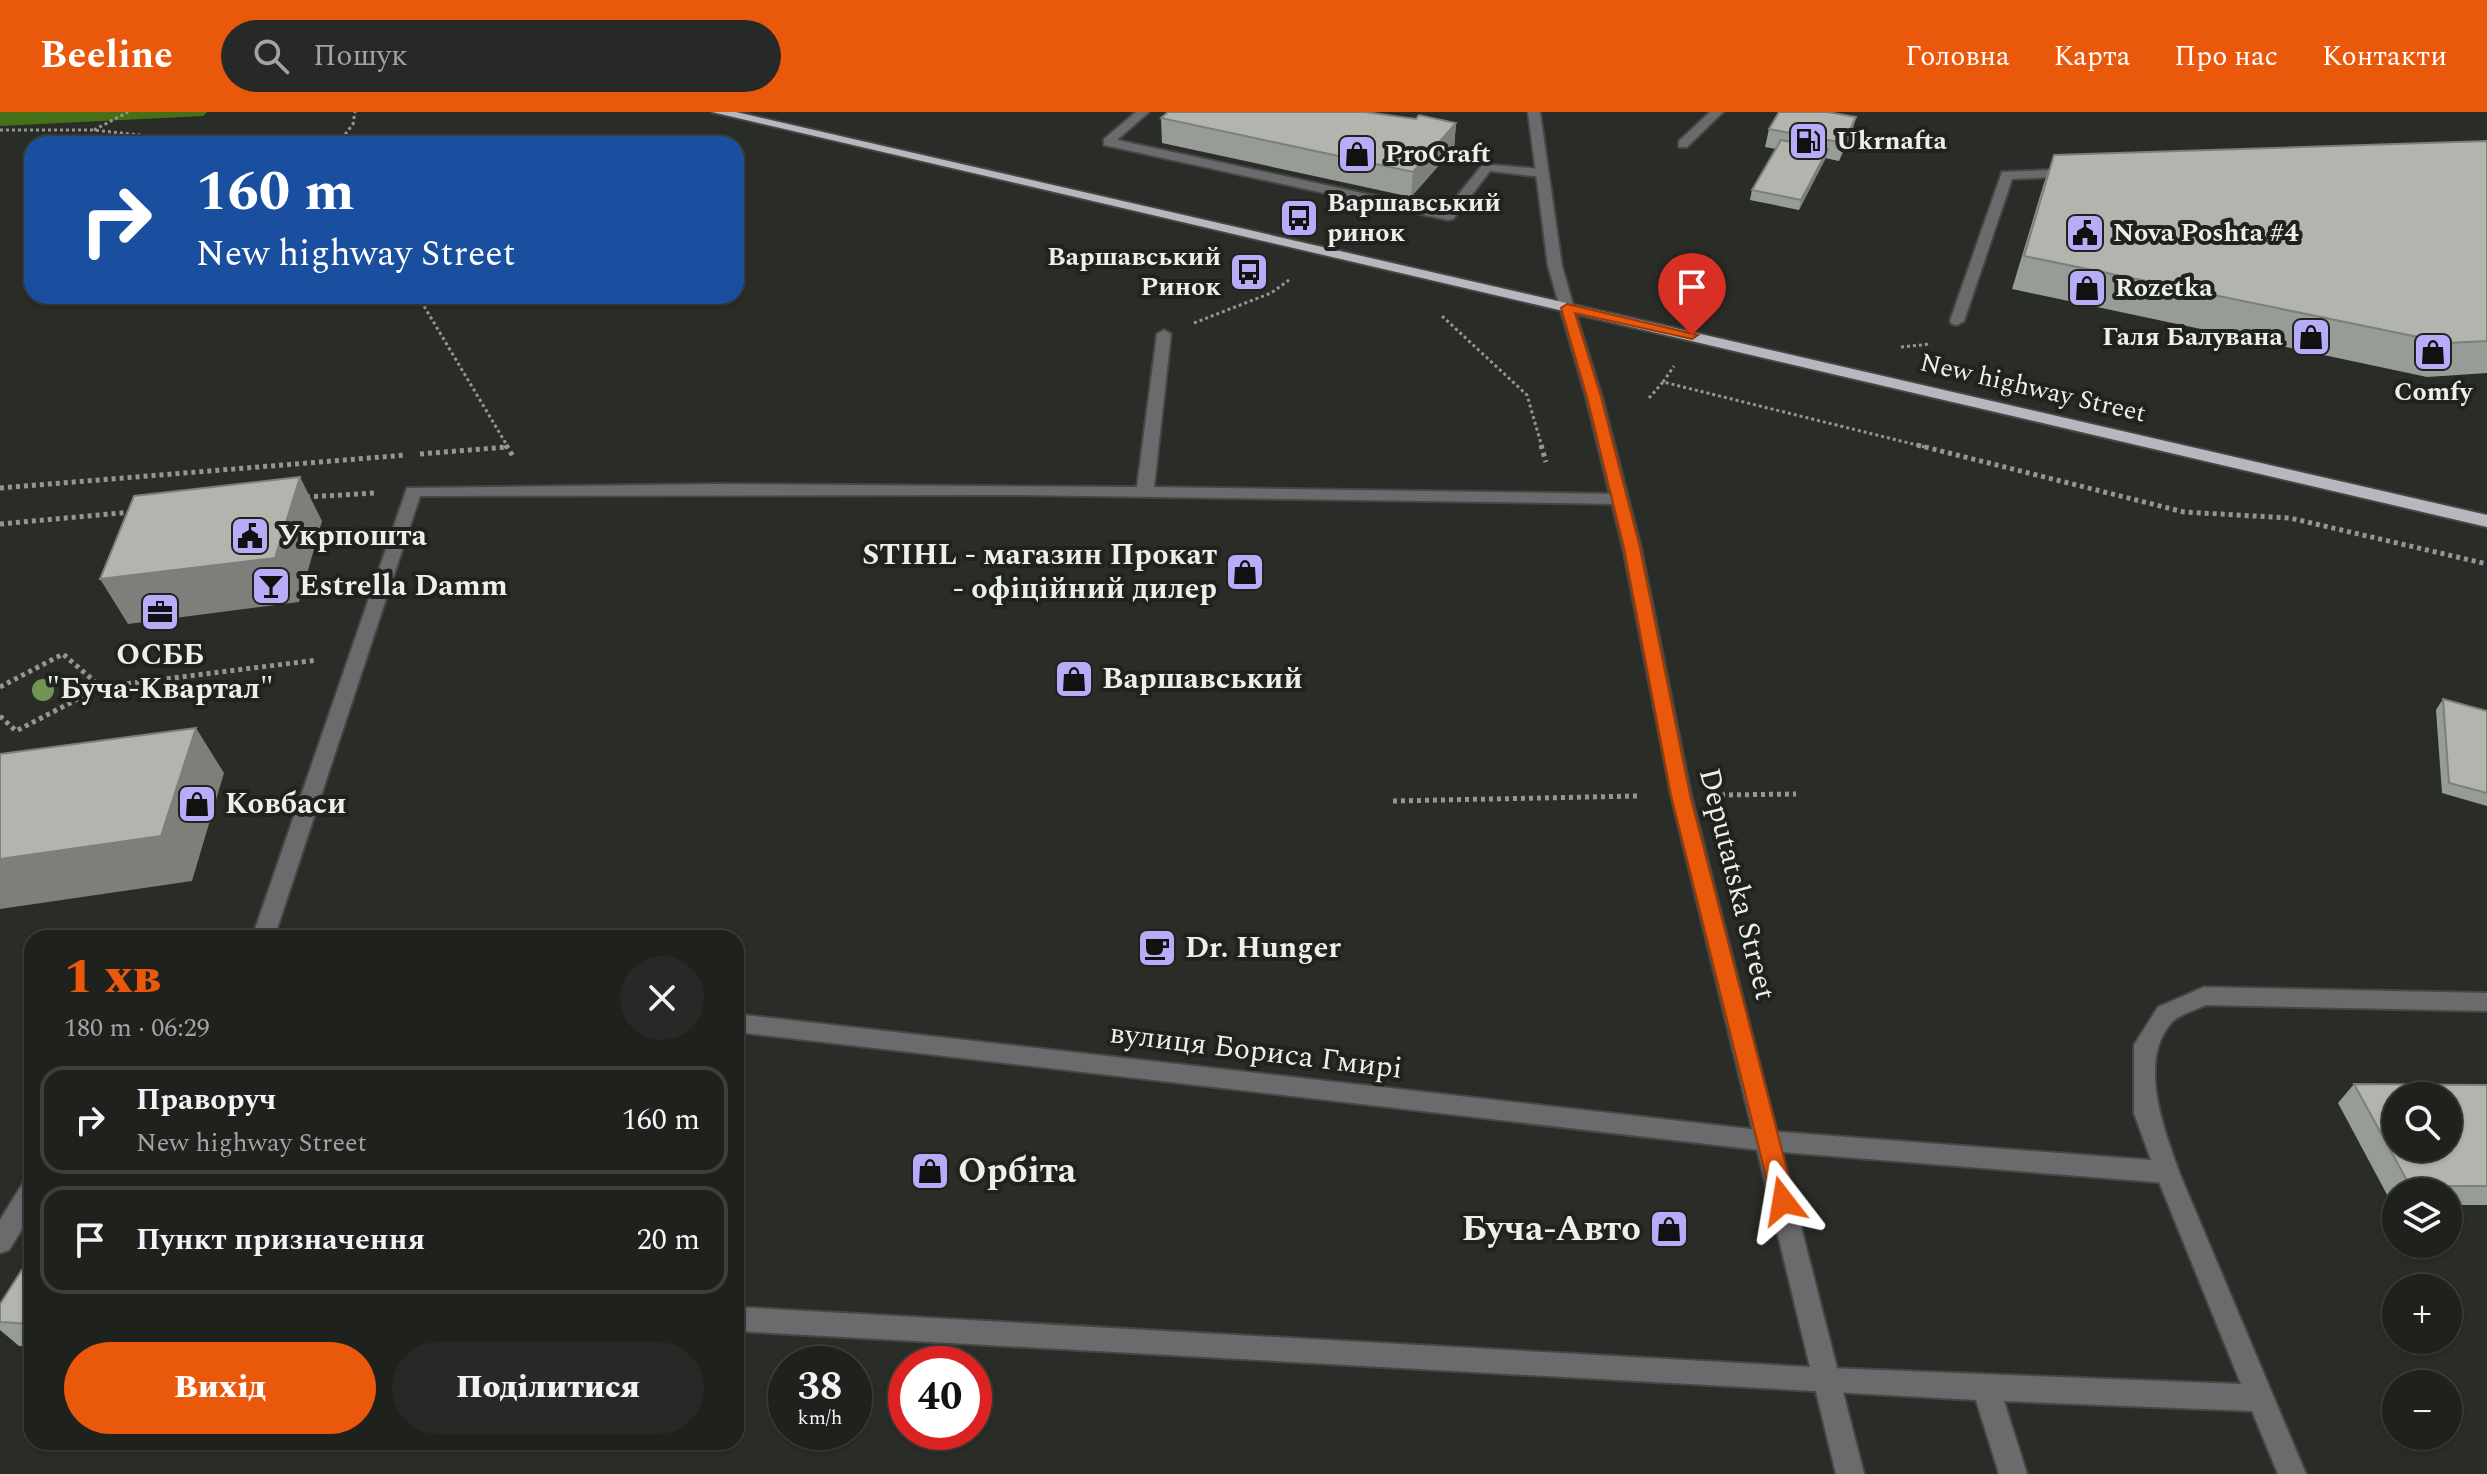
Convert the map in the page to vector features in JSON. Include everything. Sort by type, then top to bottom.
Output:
[{"type":"highway","name":"New highway Street","points":[[719,112],[2487,521]]},
{"type":"street","points":[[1143,112],[1108,142],[1448,216],[1487,167],[1542,173]]},
{"type":"street","name":"Deputatska Street","points":[[1534,112],[1555,266],[1594,397],[1632,548],[1681,795],[1850,1474]]},
{"type":"street","points":[[1683,144],[1717,112]]},
{"type":"street","points":[[1957,321],[2007,175],[2084,173]]},
{"type":"street","points":[[1145,491],[1164,334]]},
{"type":"street","points":[[266,930],[413,491],[1145,491],[1620,499]]},
{"type":"street","points":[[2292,1474],[2167,1172],[2146,1113],[2145,1045],[2166,1013],[2204,996],[2487,1002]]},
{"type":"street","name":"вулиця Бориса Гмирі","points":[[744,1024],[1768,1141],[2167,1172]]},
{"type":"street","points":[[0,1242],[24,1204]]},
{"type":"street","points":[[744,1319],[1829,1381],[2260,1398]]},
{"type":"street","points":[[1986,1388],[2013,1474]]},
{"type":"path","points":[[93,130],[128,112]]},
{"type":"path","points":[[344,136],[353,124],[355,112]]},
{"type":"path","points":[[0,130],[93,130],[150,136]]},
{"type":"path","points":[[1164,334],[1271,293],[1286,279],[1301,283]]},
{"type":"path","points":[[423,304],[532,489]]},
{"type":"path","points":[[1438,312],[1527,395],[1556,498]]},
{"type":"path","points":[[1649,398],[1676,364]]},
{"type":"path","points":[[1663,382],[2184,512],[2290,518],[2487,564]]},
{"type":"path","points":[[0,488],[507,447]]},
{"type":"path","points":[[295,498],[413,491]]},
{"type":"path","points":[[0,524],[140,511]]},
{"type":"path","points":[[0,687],[63,654],[101,687]]},
{"type":"path","points":[[0,716],[16,731],[101,687],[357,655]]},
{"type":"path","points":[[1393,801],[1796,794]]},
{"type":"green space","points":[[0,112],[207,112],[203,116],[0,126]]},
{"type":"building","points":[[1168,112],[1365,112],[1416,119],[1419,115],[1456,123],[1413,172],[1161,118]]},
{"type":"building","points":[[1779,112],[1827,112],[1856,117],[1844,143],[1769,129]]},
{"type":"building","points":[[1781,140],[1828,149],[1801,200],[1752,190]]},
{"type":"building","points":[[2487,141],[2487,341],[2447,343],[2024,256],[2054,155]]},
{"type":"building","points":[[300,477],[275,558],[100,579],[134,496]]},
{"type":"building","points":[[2443,699],[2487,711],[2487,793],[2449,783]]},
{"type":"building","points":[[196,728],[161,836],[0,859],[0,754]]},
{"type":"building","points":[[2354,1084],[2382,1084],[2382,1135]]},
{"type":"building","points":[[2462,1085],[2487,1085],[2487,1186],[2462,1186],[2462,1178],[2406,1178],[2397,1162],[2462,1162]]},
{"type":"building","points":[[24,1266],[24,1324],[0,1322],[0,1304]]},
{"type":"place","name":"Ukrnafta","points":[[1808,141]]},
{"type":"place","name":"ProCraft","points":[[1357,154]]},
{"type":"place","name":"Варшавський ринок","points":[[1299,218]]},
{"type":"place","name":"Nova Poshta #4","points":[[2085,233]]},
{"type":"place","name":"Варшавський Ринок","points":[[1249,272]]},
{"type":"place","name":"Rozetka","points":[[2087,288]]},
{"type":"place","name":"Галя Балувана","points":[[2311,337]]},
{"type":"place","name":"Comfy","points":[[2433,352]]},
{"type":"place","name":"Укрпошта","points":[[250,536]]},
{"type":"place","name":"STIHL - магазин Прокат - офіційний дилер","points":[[1245,572]]},
{"type":"place","name":"Estrella Damm","points":[[271,586]]},
{"type":"place","name":"ОСББ \"Буча-Квартал\"","points":[[160,612]]},
{"type":"place","name":"Варшавський","points":[[1074,679]]},
{"type":"place","name":"Ковбаси","points":[[197,804]]},
{"type":"place","name":"Dr. Hunger","points":[[1157,948]]},
{"type":"place","name":"Орбіта","points":[[930,1171]]},
{"type":"place","name":"Буча-Авто","points":[[1669,1229]]},
{"type":"route","points":[[1692,335],[1567,308],[1594,397],[1632,548],[1681,795],[1783,1201]]}]
